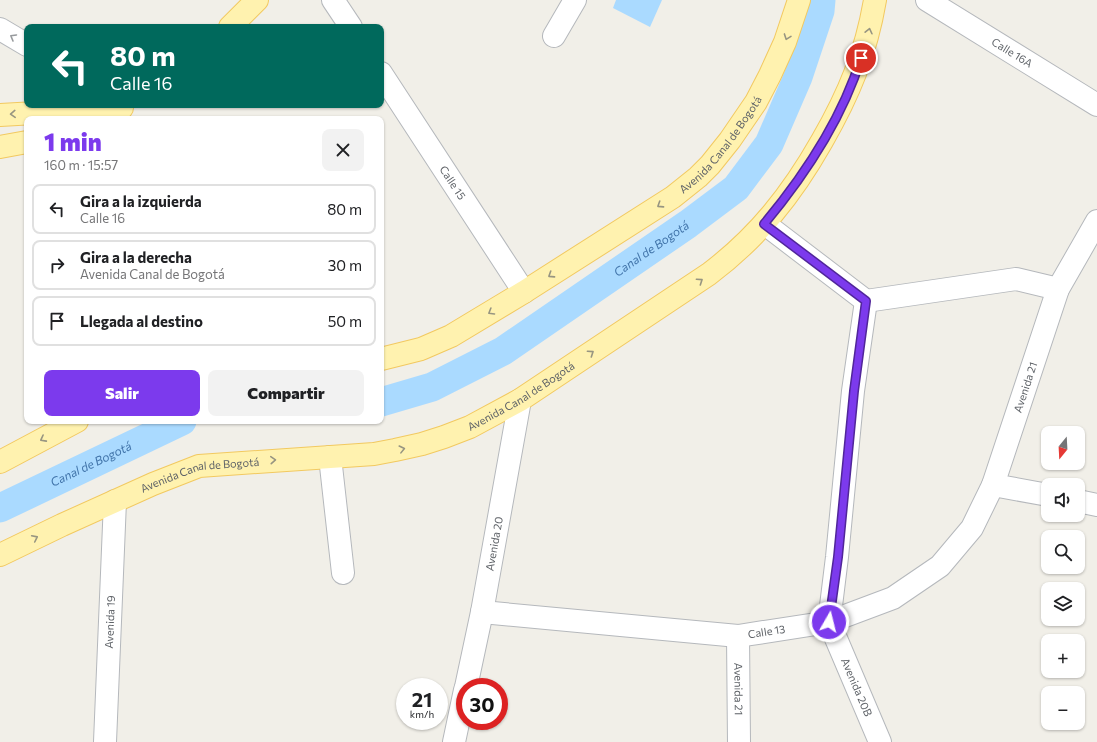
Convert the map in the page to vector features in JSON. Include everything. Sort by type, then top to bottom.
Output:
[{"type":"main road","points":[[233,24],[257,0]]},
{"type":"main road","name":"Avenida Canal de Bogotá","points":[[384,358],[421,349],[451,336],[524,292],[673,196],[698,177],[710,165],[730,140],[756,102],[785,42],[799,0]]},
{"type":"main road","name":"Avenida Canal de Bogotá","points":[[0,555],[153,484],[199,466],[374,454],[395,450],[437,440],[470,427],[520,400],[709,274],[732,257],[764,224],[784,200],[806,169],[842,107],[857,71],[866,44],[875,0]]},
{"type":"main road","points":[[0,115],[109,108]]},
{"type":"main road","points":[[106,116],[123,108]]},
{"type":"main road","points":[[0,147],[24,143]]},
{"type":"main road","points":[[0,462],[71,424]]},
{"type":"street","points":[[333,0],[348,24]]},
{"type":"street","points":[[554,36],[574,0]]},
{"type":"street","name":"Calle 16A","points":[[927,0],[1097,104]]},
{"type":"street","points":[[0,29],[24,43]]},
{"type":"street","name":"Calle 15","points":[[384,78],[524,292]]},
{"type":"street","name":"Avenida 21","points":[[993,485],[1058,289],[1097,221]]},
{"type":"street","points":[[764,224],[866,301],[1016,279],[1058,289]]},
{"type":"street","points":[[829,622],[838,557],[854,391],[866,301]]},
{"type":"street","name":"Avenida 20","points":[[467,678],[482,612],[520,400]]},
{"type":"street","points":[[330,457],[343,573]]},
{"type":"street","points":[[993,485],[1041,494]]},
{"type":"street","name":"Calle 13","points":[[482,612],[738,636],[829,622],[893,598],[940,566],[972,528],[993,485]]},
{"type":"street","name":"Avenida 19","points":[[106,742],[115,501]]},
{"type":"street","points":[[1085,502],[1097,504]]},
{"type":"street","name":"Avenida 20B","points":[[829,622],[880,742]]},
{"type":"street","name":"Avenida 21","points":[[738,636],[739,742]]},
{"type":"street","name":"Avenida 20","points":[[454,742],[456,730]]},
{"type":"water","points":[[616,0],[662,0],[650,27],[613,8]]},
{"type":"waterway","name":"Canal de Bogotá","points":[[384,401],[432,387],[503,351],[688,224],[736,188],[769,144],[798,77],[820,11],[821,0]]},
{"type":"waterway","name":"Canal de Bogotá","points":[[0,508],[176,424]]},
{"type":"route","points":[[829,622],[838,557],[854,391],[866,301],[764,224],[784,200],[806,169],[842,107],[861,58]]}]
